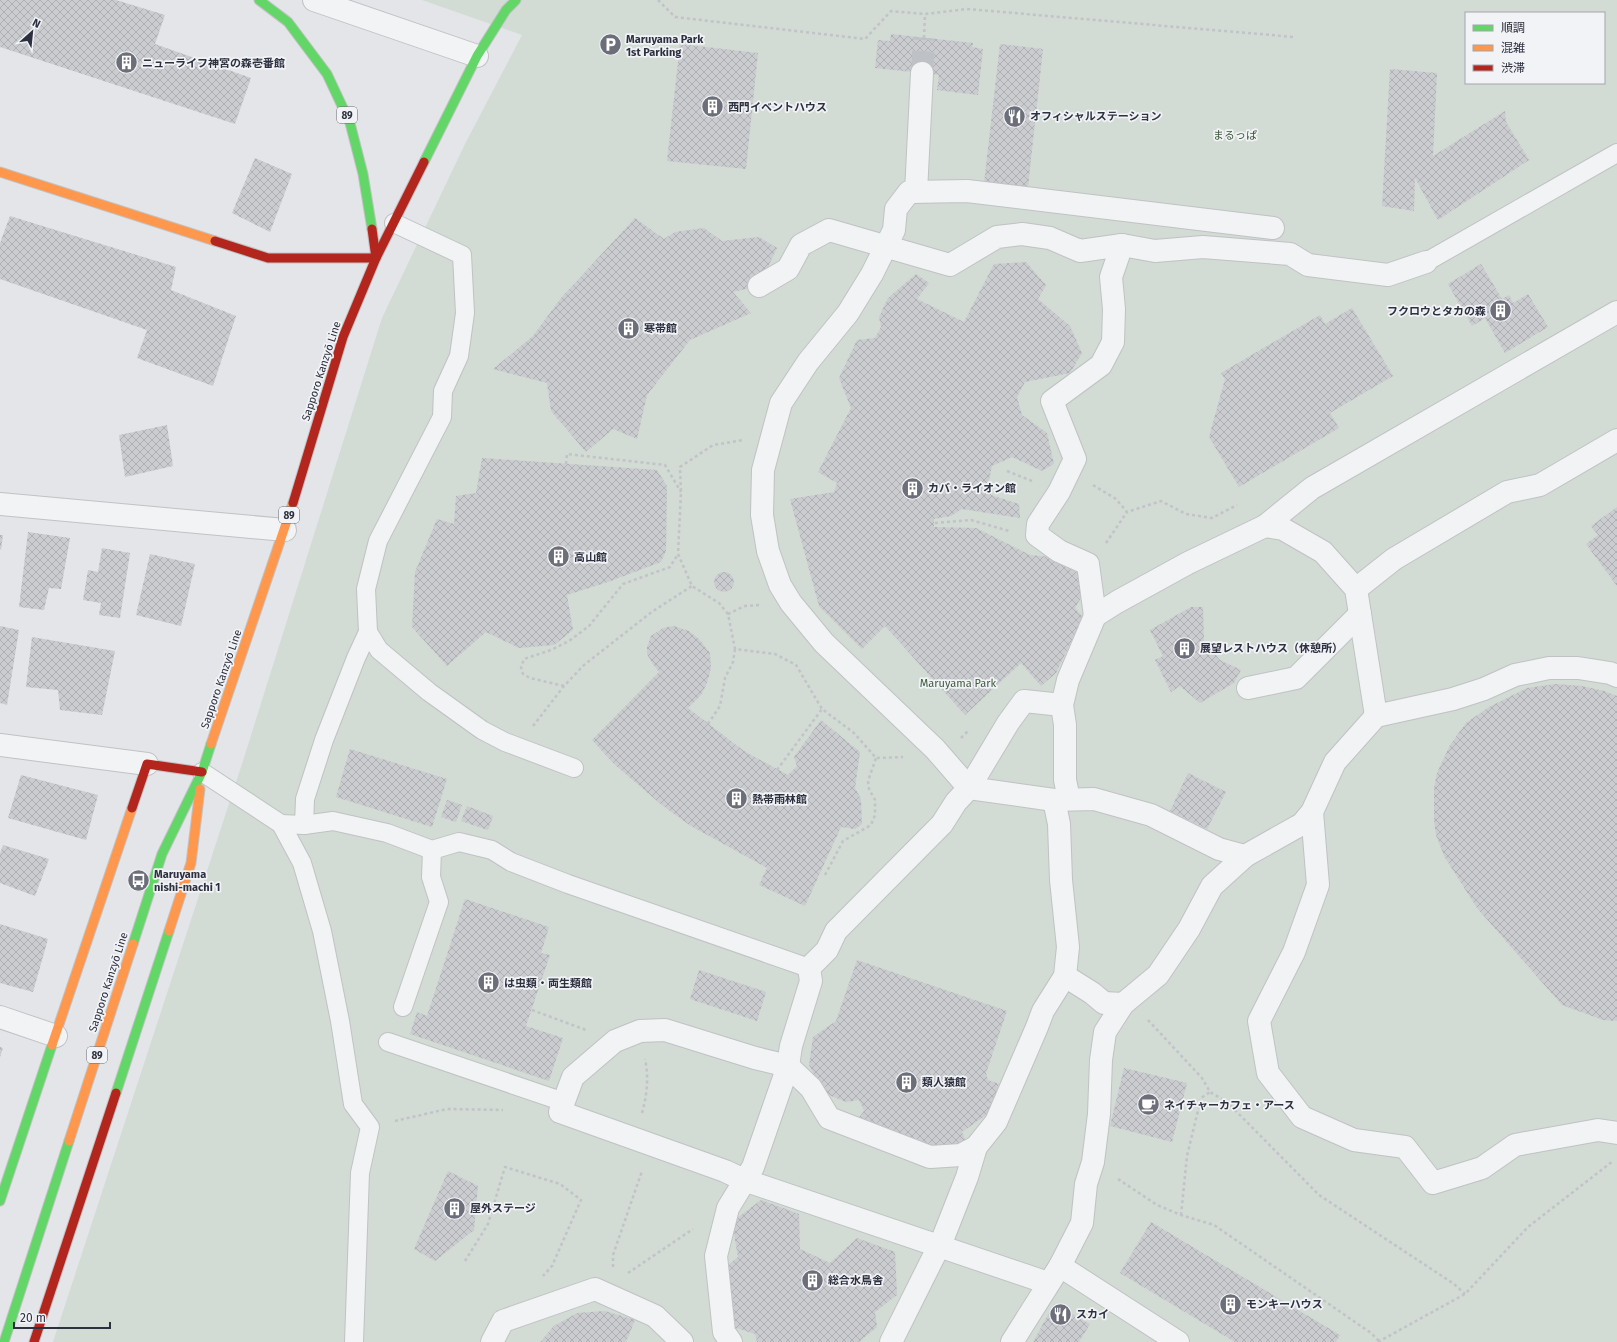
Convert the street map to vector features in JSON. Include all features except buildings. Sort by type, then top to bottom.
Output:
[{"type":"main road","name":"89","points":[[259,0],[288,22],[327,74],[350,123],[363,174],[376,258]]},
{"type":"main road","name":"Sapporo Kanzyō Line","points":[[4,1342],[162,854],[202,772],[285,530],[343,337],[376,258],[477,56],[506,10],[516,0]]},
{"type":"main road","points":[[0,172],[268,258],[376,258]]},
{"type":"main road","points":[[0,1202],[147,764],[202,772]]},
{"type":"main road","name":"Sapporo Kanzyō Line","points":[[34,1342],[192,863],[202,772]]},
{"type":"street","points":[[314,0],[477,56]]},
{"type":"street","points":[[916,192],[922,73]]},
{"type":"street","points":[[1245,856],[1219,849],[1151,815],[1094,799],[1062,799],[969,788],[935,749],[824,643],[791,603],[780,585],[768,551],[762,515],[763,470],[769,443],[781,403],[808,362],[848,313],[872,274],[894,230],[896,209],[909,192],[967,191],[1273,228]]},
{"type":"street","points":[[759,286],[788,269],[801,245],[829,230],[885,248],[950,265],[997,237],[1022,234],[1050,238],[1080,251],[1122,246],[1155,250],[1202,247],[1290,254],[1308,265],[1388,275],[1426,262]]},
{"type":"street","points":[[1048,1283],[938,1247],[744,1180],[725,1171],[560,1112],[573,1077],[615,1041],[640,1031],[665,1030],[755,1058],[788,1066],[811,1088],[829,1118],[930,1157],[968,1151],[996,1122],[1038,1027],[1043,1011],[1065,976],[1068,947],[1061,880],[1059,824],[1065,780],[1065,725],[1062,705],[1068,680],[1095,616],[1088,564],[1059,551],[1037,535],[1038,524],[1059,492],[1075,459],[1052,401],[1101,365],[1112,342],[1114,310],[1111,277],[1122,246]]},
{"type":"street","points":[[1095,616],[1117,602],[1188,563],[1265,526],[1312,488],[1617,312]]},
{"type":"street","points":[[1356,589],[1394,559],[1507,492],[1540,485],[1617,440]]},
{"type":"street","points":[[0,504],[285,530]]},
{"type":"street","points":[[1265,526],[1283,530],[1323,552],[1356,589],[1376,716]]},
{"type":"street","points":[[1248,688],[1296,678],[1360,614]]},
{"type":"street","points":[[1012,1342],[1060,1266],[1082,1223],[1086,1184],[1093,1162],[1099,1114],[1101,1060],[1105,1032],[1123,1004],[1158,975],[1189,929],[1212,886],[1245,856],[1302,824],[1312,812],[1335,762],[1376,716],[1453,699],[1484,689],[1515,675],[1549,668],[1578,668],[1610,673],[1617,676]]},
{"type":"street","points":[[731,1342],[724,1332],[716,1256],[728,1208],[753,1166],[788,1066],[791,1046],[811,981],[809,968],[826,950],[836,931],[942,824],[956,802],[969,788],[1008,723],[1024,701],[1062,705]]},
{"type":"street","points":[[0,745],[147,764]]},
{"type":"street","points":[[1312,812],[1318,885],[1294,952],[1259,1020],[1268,1073],[1302,1116],[1354,1140],[1405,1147],[1433,1183],[1482,1168],[1515,1144],[1598,1130],[1617,1133]]},
{"type":"street","points":[[1065,976],[1092,993],[1104,1003],[1123,1004]]},
{"type":"street","points":[[0,1017],[56,1036]]},
{"type":"street","points":[[891,1342],[938,1247],[967,1177],[968,1151]]},
{"type":"street","points":[[1060,1266],[1178,1342]]},
{"type":"street","points":[[492,1342],[503,1321],[595,1289],[612,1287],[655,1316],[682,1342]]},
{"type":"lane","points":[[1426,262],[1617,153]]},
{"type":"lane","points":[[304,826],[305,799],[324,740],[356,658],[368,632],[366,589],[378,540],[442,417],[443,391],[459,356],[465,313],[462,255],[394,223]]},
{"type":"lane","points":[[368,632],[379,650],[429,692],[482,730],[505,742],[574,768]]},
{"type":"lane","points":[[202,772],[281,824],[302,863],[322,931],[340,1021],[354,1104],[370,1127],[360,1174],[354,1342]]},
{"type":"lane","points":[[281,824],[304,826],[333,822],[387,833],[432,850],[459,842],[492,850],[511,862],[568,884],[809,968]]},
{"type":"lane","points":[[403,1006],[439,902],[431,877],[432,850]]},
{"type":"lane","points":[[388,1042],[564,1102]]},
{"type":"path","points":[[658,0],[675,17],[864,39],[891,10],[926,14],[967,9],[1294,37]]},
{"type":"path","points":[[924,38],[926,14]]},
{"type":"path","points":[[708,724],[720,706],[725,678],[733,662],[735,649],[728,614],[719,603],[692,586],[678,554],[681,492],[680,467],[713,445],[740,440],[769,443]]},
{"type":"path","points":[[566,464],[567,454],[665,465],[681,492]]},
{"type":"path","points":[[1075,459],[1086,481],[1102,488],[1116,499],[1127,512]]},
{"type":"path","points":[[1088,564],[1101,552],[1127,512],[1161,501],[1186,514],[1212,518],[1237,505]]},
{"type":"path","points":[[935,523],[971,520],[1010,531],[1037,535]]},
{"type":"path","points":[[564,686],[530,678],[523,674],[521,667],[524,659],[552,650],[569,641],[589,626],[623,584],[670,567],[678,554]]},
{"type":"path","points":[[505,742],[530,728],[564,686],[584,665],[653,611],[692,586]]},
{"type":"path","points":[[728,614],[745,606],[791,603]]},
{"type":"path","points":[[735,649],[775,654],[796,665],[822,709],[854,733],[876,758]]},
{"type":"path","points":[[777,770],[822,709]]},
{"type":"path","points":[[876,758],[900,757],[935,749]]},
{"type":"path","points":[[825,875],[843,841],[871,825],[875,816],[875,800],[868,789],[868,781],[876,758]]},
{"type":"path","points":[[1123,1004],[1142,1014],[1202,1078],[1210,1092],[1227,1102],[1319,1195],[1454,1284],[1465,1294]]},
{"type":"path","points":[[532,1010],[615,1041]]},
{"type":"path","points":[[612,1287],[613,1255],[643,1142],[648,1072],[640,1031]]},
{"type":"path","points":[[1181,1215],[1187,1156],[1200,1098],[1210,1092]]},
{"type":"path","points":[[370,1127],[447,1109],[507,1110]]},
{"type":"path","points":[[1093,1162],[1157,1205],[1181,1215],[1214,1225],[1371,1333],[1378,1341],[1465,1294],[1528,1227],[1617,1158]]},
{"type":"path","points":[[465,1261],[488,1224],[505,1166],[560,1184],[581,1200],[552,1266],[543,1277]]},
{"type":"path","points":[[612,1287],[628,1273],[728,1208]]},
{"type":"green space","name":"Maruyama Park","points":[[422,0],[1617,0],[1617,1342],[53,1342],[242,764],[382,318],[466,142],[522,35]]},
{"type":"tunnel","points":[[922,73],[924,38]]},
{"type":"traffic: fast","points":[[259,0],[288,22],[327,74],[350,123],[363,174],[372,229]]},
{"type":"traffic: fast","points":[[424,162],[477,56],[506,10],[516,0]]},
{"type":"traffic: fast","points":[[133,944],[162,854],[202,772],[211,744]]},
{"type":"traffic: fast","points":[[116,1093],[169,931]]},
{"type":"traffic: fast","points":[[0,1201],[52,1045]]},
{"type":"traffic: fast","points":[[4,1342],[69,1141]]},
{"type":"traffic: slow","points":[[0,172],[215,241]]},
{"type":"traffic: slow","points":[[211,744],[293,503]]},
{"type":"traffic: slow","points":[[169,931],[191,863],[200,789]]},
{"type":"traffic: slow","points":[[52,1045],[132,808]]},
{"type":"traffic: slow","points":[[69,1141],[133,944]]},
{"type":"traffic: jam","points":[[215,241],[268,258],[376,258],[424,162]]},
{"type":"traffic: jam","points":[[293,503],[343,337],[376,258],[372,229]]},
{"type":"traffic: jam","points":[[132,808],[147,764],[202,772]]},
{"type":"traffic: jam","points":[[34,1342],[116,1093]]},
{"type":"place","name":"Maruyama Park 1st Parking","points":[[610,45]]},
{"type":"place","name":"ニューライフ神宮の森壱番館","points":[[127,63]]},
{"type":"place","name":"西門イベントハウス","points":[[713,107]]},
{"type":"place","name":"オフィシャルステーション","points":[[1014,116]]},
{"type":"place","name":"フクロウとタカの森","points":[[1501,311]]},
{"type":"place","name":"寒帯館","points":[[628,328]]},
{"type":"place","name":"カバ・ライオン館","points":[[913,488]]},
{"type":"place","name":"高山館","points":[[559,557]]},
{"type":"place","name":"展望レストハウス（休憩所）","points":[[1185,648]]},
{"type":"place","name":"熱帯雨林館","points":[[736,799]]},
{"type":"place","name":"Maruyama nishi-machi 1","points":[[139,880]]},
{"type":"place","name":"は虫類・両生類館","points":[[489,983]]},
{"type":"place","name":"類人猿館","points":[[906,1082]]},
{"type":"place","name":"ネイチャーカフェ・アース","points":[[1148,1105]]},
{"type":"place","name":"屋外ステージ","points":[[454,1208]]},
{"type":"place","name":"総合水鳥舎","points":[[813,1280]]},
{"type":"place","name":"モンキーハウス","points":[[1230,1304]]},
{"type":"place","name":"スカイ","points":[[1060,1314]]},
{"type":"park label","name":"まるっぱ","points":[[1235,135]]}]
